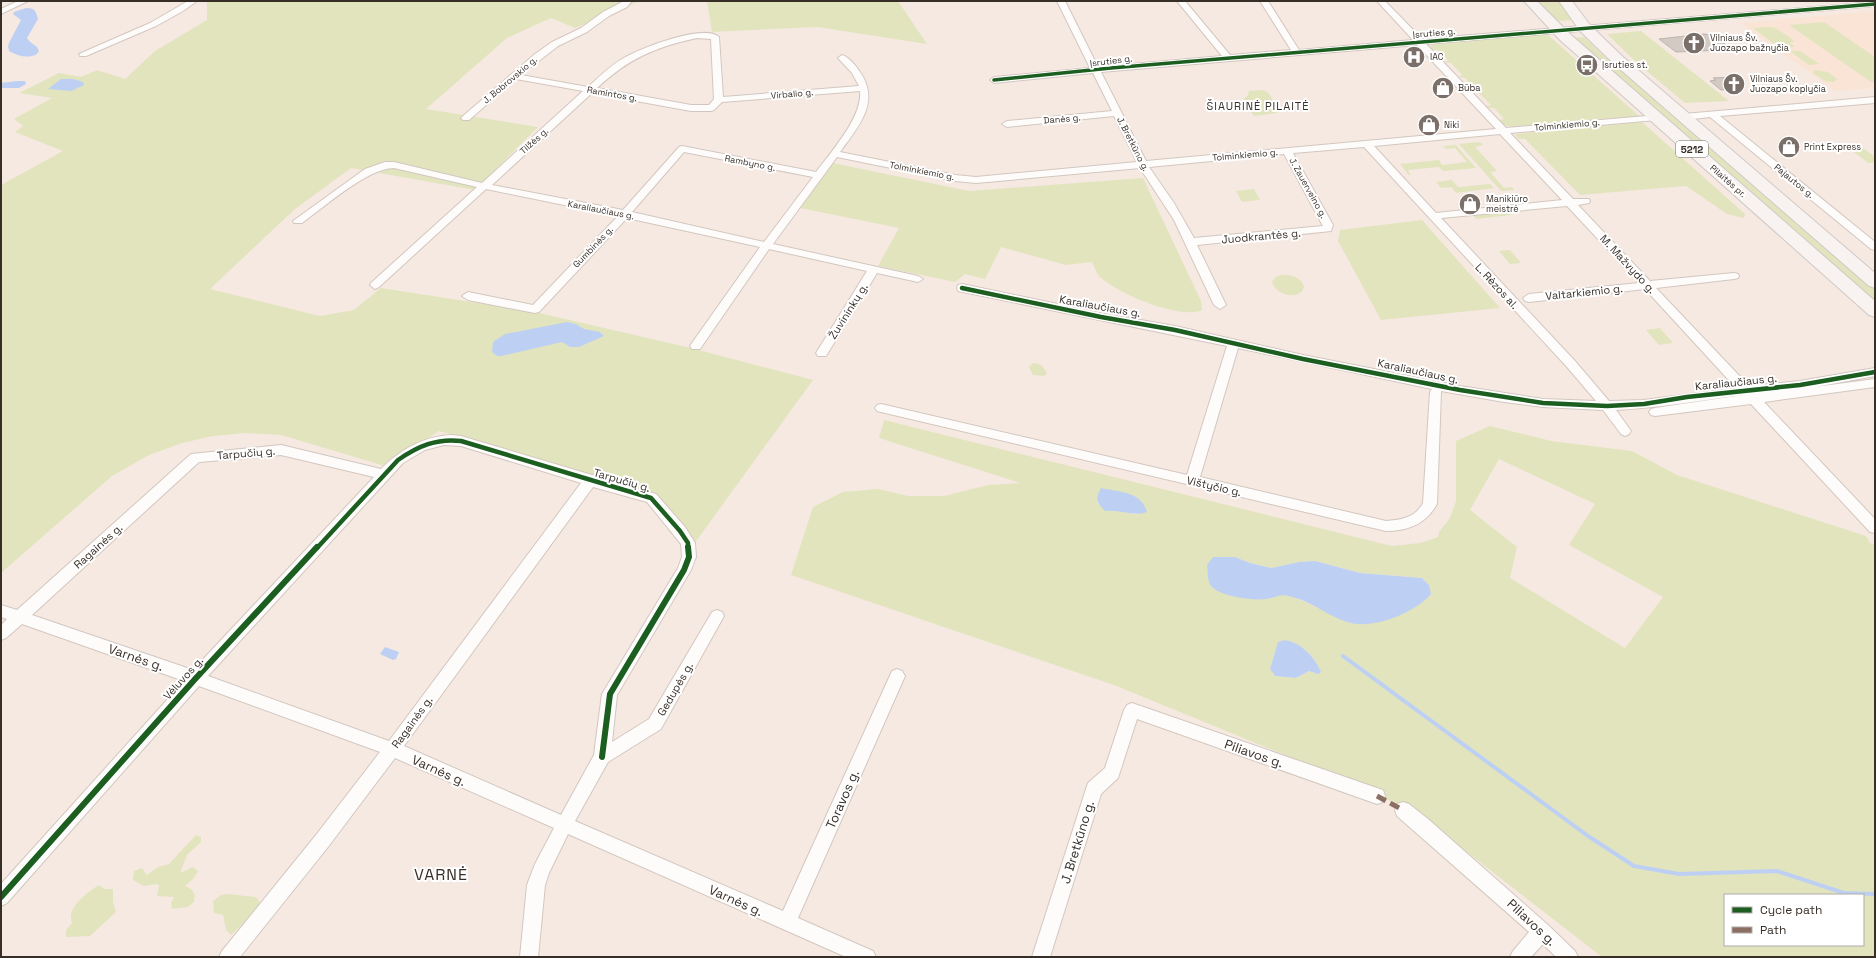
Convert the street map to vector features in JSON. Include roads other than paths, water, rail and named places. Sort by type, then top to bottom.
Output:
[{"type":"main road","name":"Pilaitės pr.","points":[[1530,1],[1559,30],[1875,311]]},
{"type":"main road","name":"Pilaitės pr.","points":[[1565,1],[1585,28],[1618,60],[1875,282]]},
{"type":"street","points":[[1,12],[24,1]]},
{"type":"street","points":[[83,54],[143,30],[172,15],[193,1]]},
{"type":"street","name":"J. Bobrovskio g.","points":[[466,118],[513,76],[555,44],[584,30],[606,14],[624,5],[628,1]]},
{"type":"street","name":"J. Bretkūno g.","points":[[1061,1],[1144,164],[1164,192],[1191,242],[1220,305]]},
{"type":"street","points":[[1181,1],[1228,58]]},
{"type":"street","points":[[1264,1],[1296,52]]},
{"type":"street","name":"M. Mažvydo g.","points":[[1381,1],[1875,528]]},
{"type":"street","name":"Įsruties g.","points":[[994,80],[1296,52],[1875,4]]},
{"type":"street","name":"Tilžės g.","points":[[375,285],[610,71],[628,59],[669,42],[696,36],[713,36],[715,38],[719,100]]},
{"type":"street","points":[[696,346],[835,154],[854,124],[865,99],[864,88],[856,71],[842,58]]},
{"type":"street","name":"Ramintos g.","points":[[513,76],[692,108],[711,108],[719,100]]},
{"type":"street","name":"Virbalio g.","points":[[719,100],[864,88]]},
{"type":"street","points":[[1684,117],[1875,100]]},
{"type":"street","name":"Danės g.","points":[[1007,124],[1118,114]]},
{"type":"street","name":"Pajautos g.","points":[[1713,115],[1875,248]]},
{"type":"street","name":"Tolminkiemio g.","points":[[835,154],[971,180],[1656,117]]},
{"type":"street","name":"L. Rėzos al.","points":[[1366,144],[1570,364],[1610,410],[1625,430]]},
{"type":"street","name":"Rambyno g.","points":[[682,149],[819,175]]},
{"type":"street","name":"Gumbinės g.","points":[[468,296],[535,309],[625,214],[682,149]]},
{"type":"street","name":"J. Zauerveino g.","points":[[1287,151],[1328,226]]},
{"type":"street","name":"Karaliaučiaus g.","points":[[298,221],[368,171],[385,165],[394,165],[484,186],[625,214],[918,279]]},
{"type":"street","points":[[1432,216],[1586,201]]},
{"type":"street","name":"Juodkrantės g.","points":[[1191,242],[1325,230],[1328,226]]},
{"type":"street","name":"Žuvininkų g.","points":[[822,353],[874,269]]},
{"type":"street","name":"Valtarkiemio g.","points":[[1529,298],[1734,276]]},
{"type":"street","name":"Karaliaučiaus g.","points":[[962,288],[1101,317],[1157,334],[1497,397],[1637,414],[1875,372]]},
{"type":"street","points":[[1192,481],[1232,347]]},
{"type":"street","name":"Karaliaučiaus g.","points":[[1232,347],[1436,392],[1522,408],[1610,410]]},
{"type":"street","name":"Karaliaučiaus g.","points":[[1750,395],[1875,384]]},
{"type":"street","name":"Vištyčio g.","points":[[881,408],[1373,525],[1399,526],[1420,518],[1430,504],[1436,392]]},
{"type":"street","name":"Tarpučių g.","points":[[196,457],[281,450],[384,475],[398,460],[410,451],[424,444],[444,439],[453,439],[651,498],[680,531],[688,543],[689,557],[684,570],[610,694],[602,757]]},
{"type":"street","name":"Ragainės g.","points":[[1,634],[196,457]]},
{"type":"street","name":"Vėluvos g.","points":[[1,897],[196,678],[384,475]]},
{"type":"street","name":"Ragainės g.","points":[[228,957],[282,893],[392,749],[590,481]]},
{"type":"street","name":"Varnės g.","points":[[1,611],[196,678],[392,749],[867,957]]},
{"type":"street","name":"Gedupės g.","points":[[529,957],[536,885],[541,870],[564,825],[602,757],[655,724],[717,616]]},
{"type":"street","name":"Toravos g.","points":[[788,922],[898,676]]},
{"type":"street","name":"J. Bretkūno g.","points":[[1042,957],[1094,789],[1112,773],[1132,710]]},
{"type":"street","name":"Piliavos g.","points":[[1132,710],[1377,796]]},
{"type":"street","name":"Piliavos g.","points":[[1403,810],[1422,824],[1542,930],[1568,957]]},
{"type":"street","points":[[1519,957],[1542,930]]},
{"type":"water","points":[[26,8],[33,9],[36,12],[38,19],[27,38],[37,47],[39,51],[34,56],[27,57],[9,51],[8,46],[21,20],[13,14],[14,12]]},
{"type":"water","points":[[61,79],[73,79],[83,82],[84,85],[71,91],[48,89]]},
{"type":"water","points":[[25,81],[26,84],[19,88],[1,88],[1,83]]},
{"type":"water","points":[[567,322],[576,324],[584,329],[600,332],[604,336],[579,347],[570,347],[562,342],[501,356],[497,356],[492,352],[493,342],[505,334]]},
{"type":"water","points":[[1101,488],[1135,496],[1144,505],[1147,512],[1137,514],[1105,511],[1097,500]]},
{"type":"water","points":[[1213,557],[1235,557],[1250,563],[1271,568],[1299,562],[1315,561],[1360,573],[1422,578],[1429,585],[1431,594],[1416,607],[1394,618],[1372,624],[1351,623],[1336,618],[1300,599],[1288,596],[1282,595],[1266,599],[1253,599],[1221,593],[1211,586],[1209,581],[1207,565]]},
{"type":"water","points":[[1285,640],[1297,644],[1307,651],[1321,672],[1318,674],[1309,671],[1296,678],[1275,676],[1270,669],[1278,642]]},
{"type":"water","points":[[385,647],[399,652],[396,659],[393,660],[380,654]]},
{"type":"waterway","points":[[1343,656],[1588,836],[1634,866],[1679,874],[1777,871],[1844,893],[1875,894]]},
{"type":"place","name":"Vilniaus Šv. Juozapo bažnyčia","points":[[1694,43]]},
{"type":"place","name":"IAC","points":[[1414,57]]},
{"type":"place","name":"Įsruties st.","points":[[1587,65]]},
{"type":"place","name":"Vilniaus Šv. Juozapo koplyčia","points":[[1734,84]]},
{"type":"place","name":"Būba","points":[[1443,88]]},
{"type":"place","name":"Niki","points":[[1429,125]]},
{"type":"place","name":"Print Express","points":[[1789,147]]},
{"type":"place","name":"Manikiūro meistrė","points":[[1470,204]]},
{"type":"district","name":"ŠIAURINĖ PILAITĖ","points":[[1258,106]]},
{"type":"district","name":"VARNĖ","points":[[441,874]]}]
